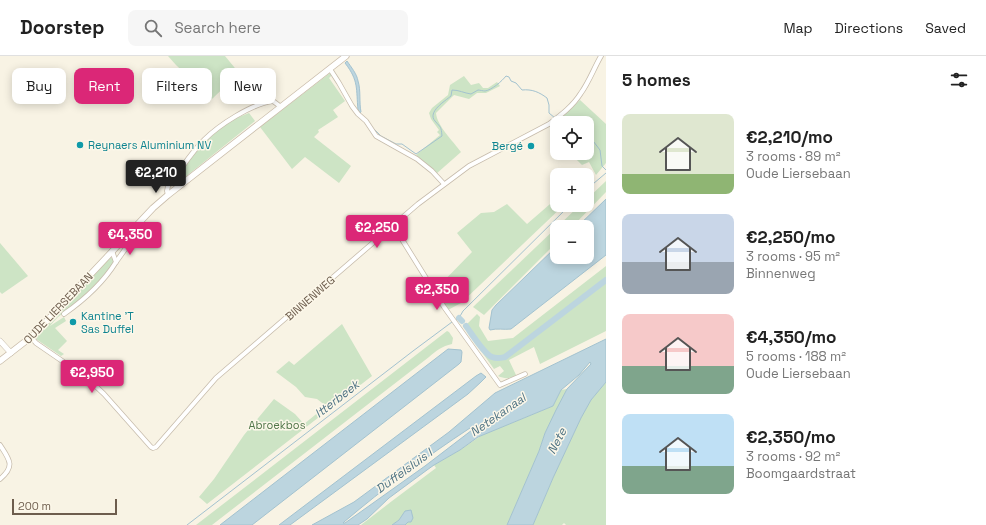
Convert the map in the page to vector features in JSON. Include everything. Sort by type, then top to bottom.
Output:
[{"type":"main road","name":"OUDE LIERSEBAAN","points":[[0,361],[31,337],[153,208],[346,56]]},
{"type":"street","name":"BINNENWEG","points":[[31,337],[36,343],[87,378],[104,394],[150,447],[156,447],[216,378],[393,225],[469,166],[549,124],[561,116],[582,93],[601,56]]},
{"type":"street","points":[[330,69],[352,106],[366,121],[376,136],[417,158],[444,184]]},
{"type":"street","name":"OUDE LIERSEBAAN","points":[[168,195],[168,186],[189,158],[204,140],[220,127],[234,117],[266,102],[272,101],[281,107]]},
{"type":"street","points":[[393,225],[444,307],[500,385],[525,374]]},
{"type":"street","name":"OUDE LIERSEBAAN","points":[[64,314],[85,298],[102,282],[130,241]]},
{"type":"street","points":[[112,251],[116,262]]},
{"type":"street","points":[[0,341],[11,353]]},
{"type":"street","points":[[0,444],[10,463],[8,471],[0,479]]},
{"type":"green space","points":[[168,56],[225,56],[235,68],[220,68],[220,91],[212,99],[212,68],[179,68]]},
{"type":"green space","points":[[330,73],[332,75],[329,78],[345,101],[333,110],[338,117],[318,130],[319,132],[314,137],[351,166],[339,183],[305,157],[292,169],[260,127]]},
{"type":"green space","points":[[464,76],[471,85],[479,83],[483,88],[488,88],[497,82],[500,86],[486,93],[477,93],[469,99],[454,95],[436,113],[442,128],[461,152],[436,174],[416,155],[440,135],[437,132],[439,130],[431,119],[429,113],[432,108],[448,95],[450,85]]},
{"type":"green space","points":[[580,100],[606,124],[606,163],[596,175],[594,168],[592,168],[589,162],[582,165],[577,160],[594,160],[594,116],[563,116]]},
{"type":"green space","points":[[249,113],[255,121],[184,178],[181,172],[204,143],[226,124]]},
{"type":"green space","points":[[606,181],[606,192],[594,204],[594,192]]},
{"type":"green space","points":[[507,204],[527,224],[550,204],[550,212],[557,212],[461,303],[448,310],[435,290],[472,252],[457,233],[481,213],[494,212]]},
{"type":"green space","points":[[573,212],[587,212],[579,220],[564,220]]},
{"type":"green space","points":[[550,234],[550,249],[484,315],[473,307]]},
{"type":"green space","points":[[0,243],[28,276],[2,294],[0,292]]},
{"type":"green space","points":[[110,257],[114,260],[113,264],[101,280],[83,298],[61,314],[50,326],[64,317],[66,321],[55,328],[67,341],[58,350],[64,354],[61,356],[36,339],[37,334]]},
{"type":"green space","points":[[606,266],[606,331],[540,364],[534,347],[509,360],[516,375],[510,378],[498,376],[504,371],[500,366],[494,369],[464,327],[477,314],[480,317],[479,326],[488,341],[513,338]]},
{"type":"green space","name":"Abroekbos","points":[[342,324],[372,376],[207,504],[199,497],[214,479],[244,435],[274,399],[295,414],[304,424],[326,406],[317,399],[305,397],[296,387],[276,372],[289,361],[294,365]]},
{"type":"green space","points":[[447,331],[453,338],[452,344],[442,347],[434,353],[212,525],[196,525]]},
{"type":"green space","points":[[606,382],[606,525],[566,525],[564,523],[562,525],[533,525],[581,418],[591,400]]},
{"type":"green space","points":[[567,389],[545,433],[539,451],[507,525],[405,525],[408,522],[405,511],[399,520],[392,525],[361,525],[436,468],[434,465],[482,435],[553,406],[561,390]]},
{"type":"water","points":[[347,61],[357,78],[360,113],[358,110],[355,80],[345,63]]},
{"type":"water","points":[[606,199],[606,255],[511,329],[490,330],[492,310],[550,253],[550,264],[594,264],[594,220],[584,220]]},
{"type":"water","points":[[606,339],[606,382],[591,400],[581,418],[533,525],[507,525],[556,410],[567,389],[591,364],[590,362],[579,375],[561,390],[553,406],[478,437],[427,470],[389,498],[367,519],[358,525],[312,525],[354,502],[449,432],[495,393]],"holes":[[[470,428],[472,430],[425,466],[343,523],[374,497],[421,462]]]},
{"type":"water","points":[[448,349],[461,350],[461,362],[459,364],[252,525],[220,525]]},
{"type":"water","points":[[481,373],[486,377],[468,394],[290,525],[279,525],[476,376]]},
{"type":"water","points":[[411,510],[413,518],[411,522],[408,522],[405,525],[392,525],[399,520],[405,511]]},
{"type":"waterway","points":[[373,128],[381,136],[396,144],[402,144],[416,154],[442,136],[440,126],[433,118],[433,114],[435,110],[451,96],[452,90],[471,94],[478,90],[485,91],[494,87],[506,76],[509,77],[511,81],[516,83],[522,90],[535,91],[547,98],[549,113],[553,116]]},
{"type":"waterway","points":[[594,142],[600,150],[602,166],[606,170]]},
{"type":"waterway","points":[[594,183],[606,173]]},
{"type":"waterway","points":[[455,320],[459,318],[463,311],[563,212]]},
{"type":"waterway","points":[[466,326],[489,355],[495,358],[505,357],[606,280]]},
{"type":"waterway","name":"Itterbeek","points":[[459,318],[462,321]]},
{"type":"waterway","name":"Itterbeek","points":[[187,525],[452,322]]},
{"type":"place","name":"Reynaers Aluminium NV","points":[[80,145]]},
{"type":"place","name":"Bergé","points":[[531,146]]},
{"type":"place","name":"Kantine 'T Sas Duffel","points":[[73,322]]},
{"type":"water label","name":"Netekanaal","points":[[498,415]]},
{"type":"water label","name":"Nete","points":[[557,441]]},
{"type":"water label","name":"Duffelsluis I","points":[[404,471]]}]
